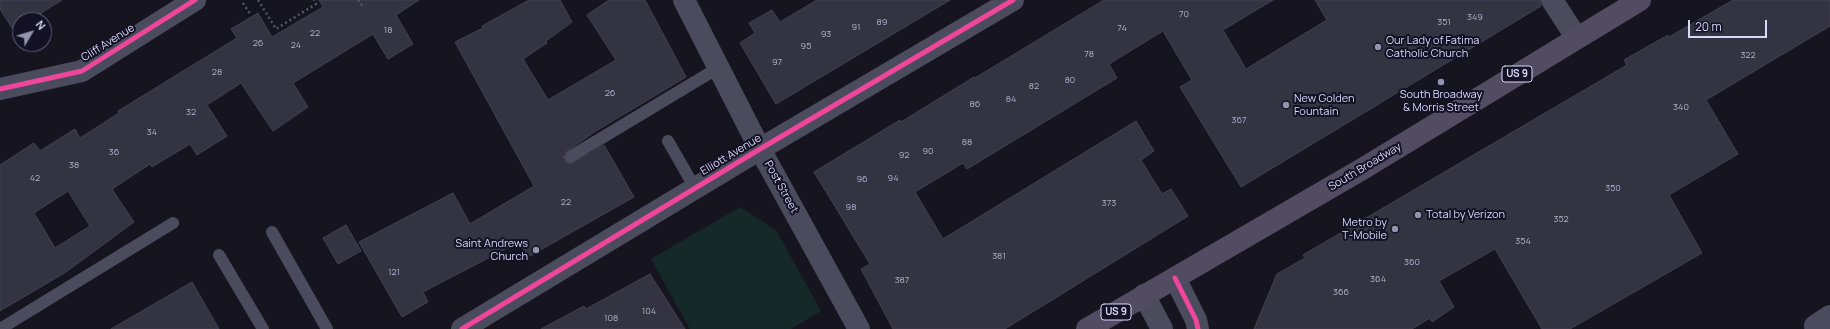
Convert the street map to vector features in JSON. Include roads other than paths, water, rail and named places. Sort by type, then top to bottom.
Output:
[{"type":"main road","name":"South Broadway","points":[[1088,329],[1364,168],[1576,37],[1640,0]]},
{"type":"street","name":"Cliff Avenue","points":[[0,89],[82,71],[195,0]]},
{"type":"street","name":"Post Street","points":[[684,0],[760,149],[859,329]]},
{"type":"street","name":"Elliott Avenue","points":[[462,329],[760,149],[1012,0]]},
{"type":"street","points":[[1552,0],[1576,37]]},
{"type":"street","points":[[1175,278],[1196,320],[1198,329]]},
{"type":"street","points":[[1144,295],[1162,329]]},
{"type":"lane","points":[[570,157],[718,68]]},
{"type":"lane","points":[[668,141],[695,188]]},
{"type":"lane","points":[[0,329],[173,223]]},
{"type":"lane","points":[[272,232],[327,329]]},
{"type":"lane","points":[[219,255],[264,329]]},
{"type":"place","name":"Our Lady of Fatima Catholic Church","points":[[1378,47]]},
{"type":"place","name":"South Broadway & Morris Street","points":[[1441,82]]},
{"type":"place","name":"New Golden Fountain","points":[[1286,105]]},
{"type":"place","name":"Total by Verizon","points":[[1418,215]]},
{"type":"place","name":"Metro by T-Mobile","points":[[1395,229]]},
{"type":"place","name":"Saint Andrews Church","points":[[536,250]]}]
